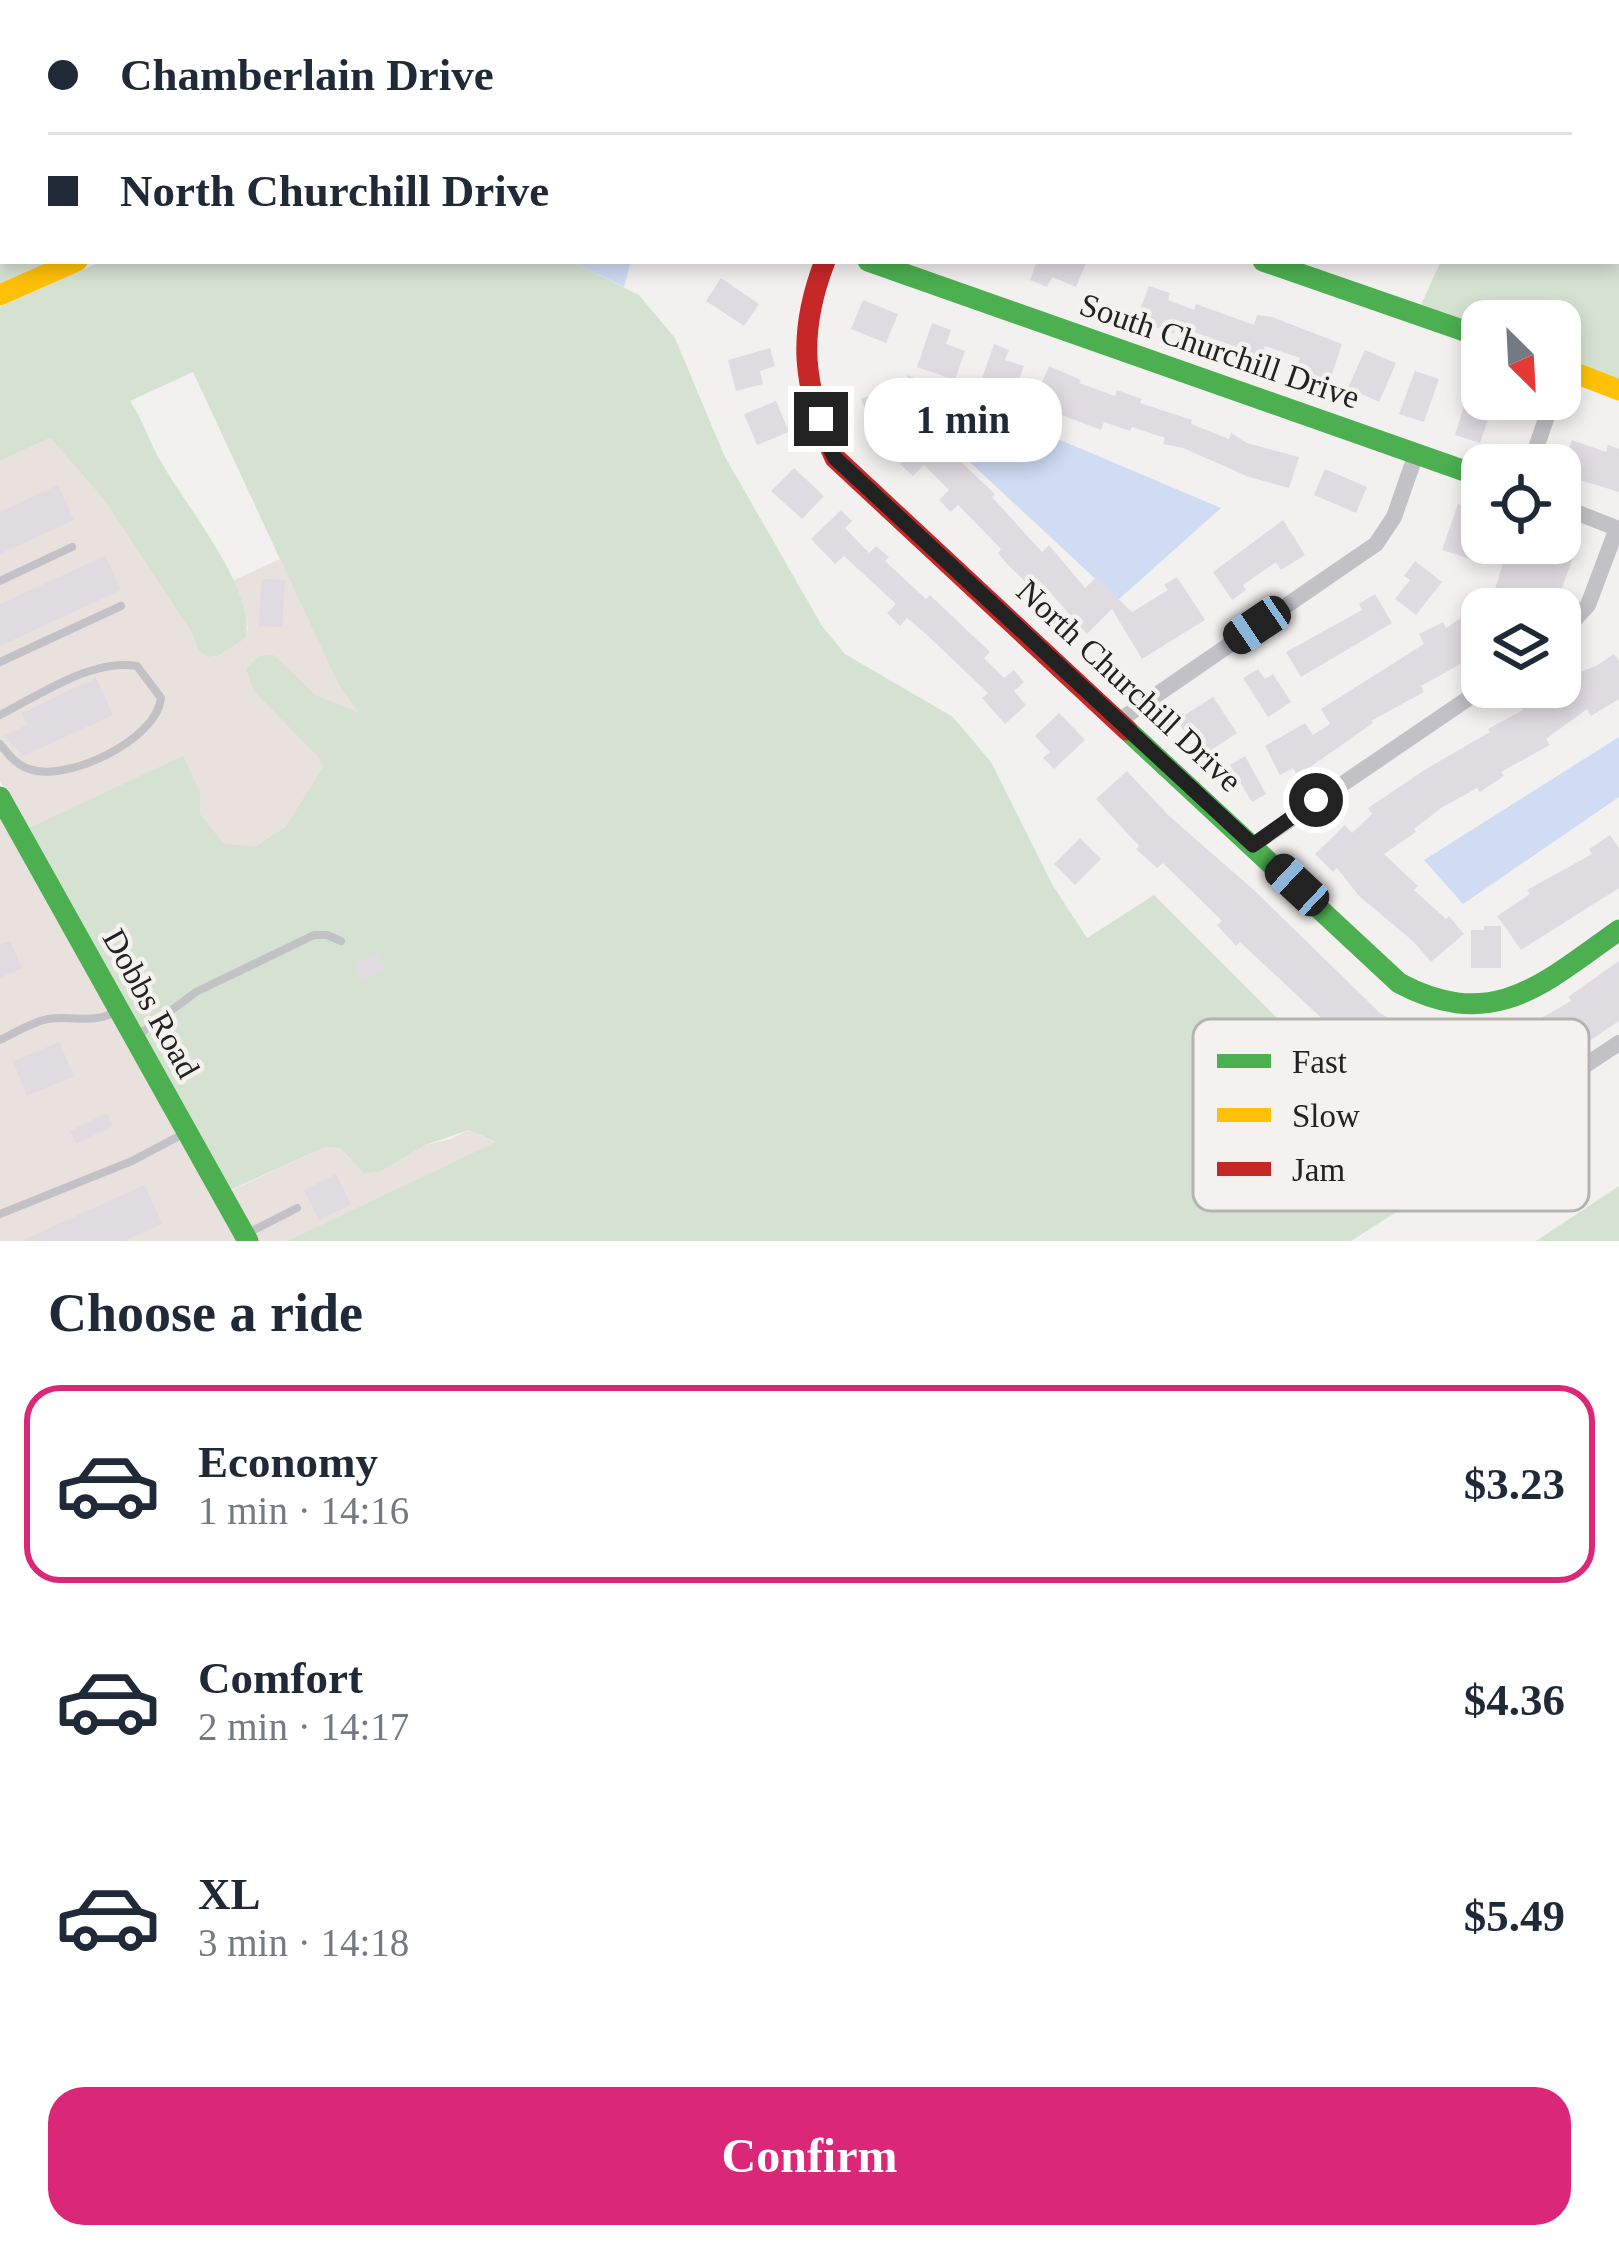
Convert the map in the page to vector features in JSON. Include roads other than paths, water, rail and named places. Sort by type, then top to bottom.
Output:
[{"type":"street","points":[[0,296],[70,264]]},
{"type":"street","name":"North Churchill Drive","points":[[824,264],[811,297],[805,339],[825,439],[835,458],[1399,983],[1426,1002],[1490,1006],[1516,999],[1618,932]]},
{"type":"street","name":"South Churchill Drive","points":[[877,264],[1461,470]]},
{"type":"street","points":[[1272,264],[1461,330]]},
{"type":"street","points":[[1581,378],[1619,390]]},
{"type":"street","points":[[1120,720],[1376,544],[1394,517],[1416,454]]},
{"type":"street","points":[[1581,514],[1618,528],[1581,613]]},
{"type":"street","points":[[1253,845],[1461,703]]},
{"type":"street","name":"Dobbs Road","points":[[0,797],[246,1238]]},
{"type":"street","points":[[1589,1063],[1619,1043]]},
{"type":"lane","points":[[0,580],[72,547]]},
{"type":"lane","points":[[0,662],[122,605]]},
{"type":"lane","points":[[0,715],[94,670],[121,664],[137,666],[161,698],[154,722],[140,735],[89,761],[53,772],[32,771],[0,744]]},
{"type":"lane","points":[[134,1038],[196,992],[314,935],[341,941]]},
{"type":"lane","points":[[0,1040],[42,1020],[70,1017],[88,1022],[119,1010]]},
{"type":"lane","points":[[0,1214],[132,1161],[186,1132]]},
{"type":"lane","points":[[246,1238],[297,1208]]},
{"type":"water","points":[[577,264],[630,264],[624,287]]},
{"type":"water","points":[[907,375],[1221,508],[1118,600],[929,424]]},
{"type":"water","points":[[1619,737],[1619,797],[1463,904],[1424,860]]}]
